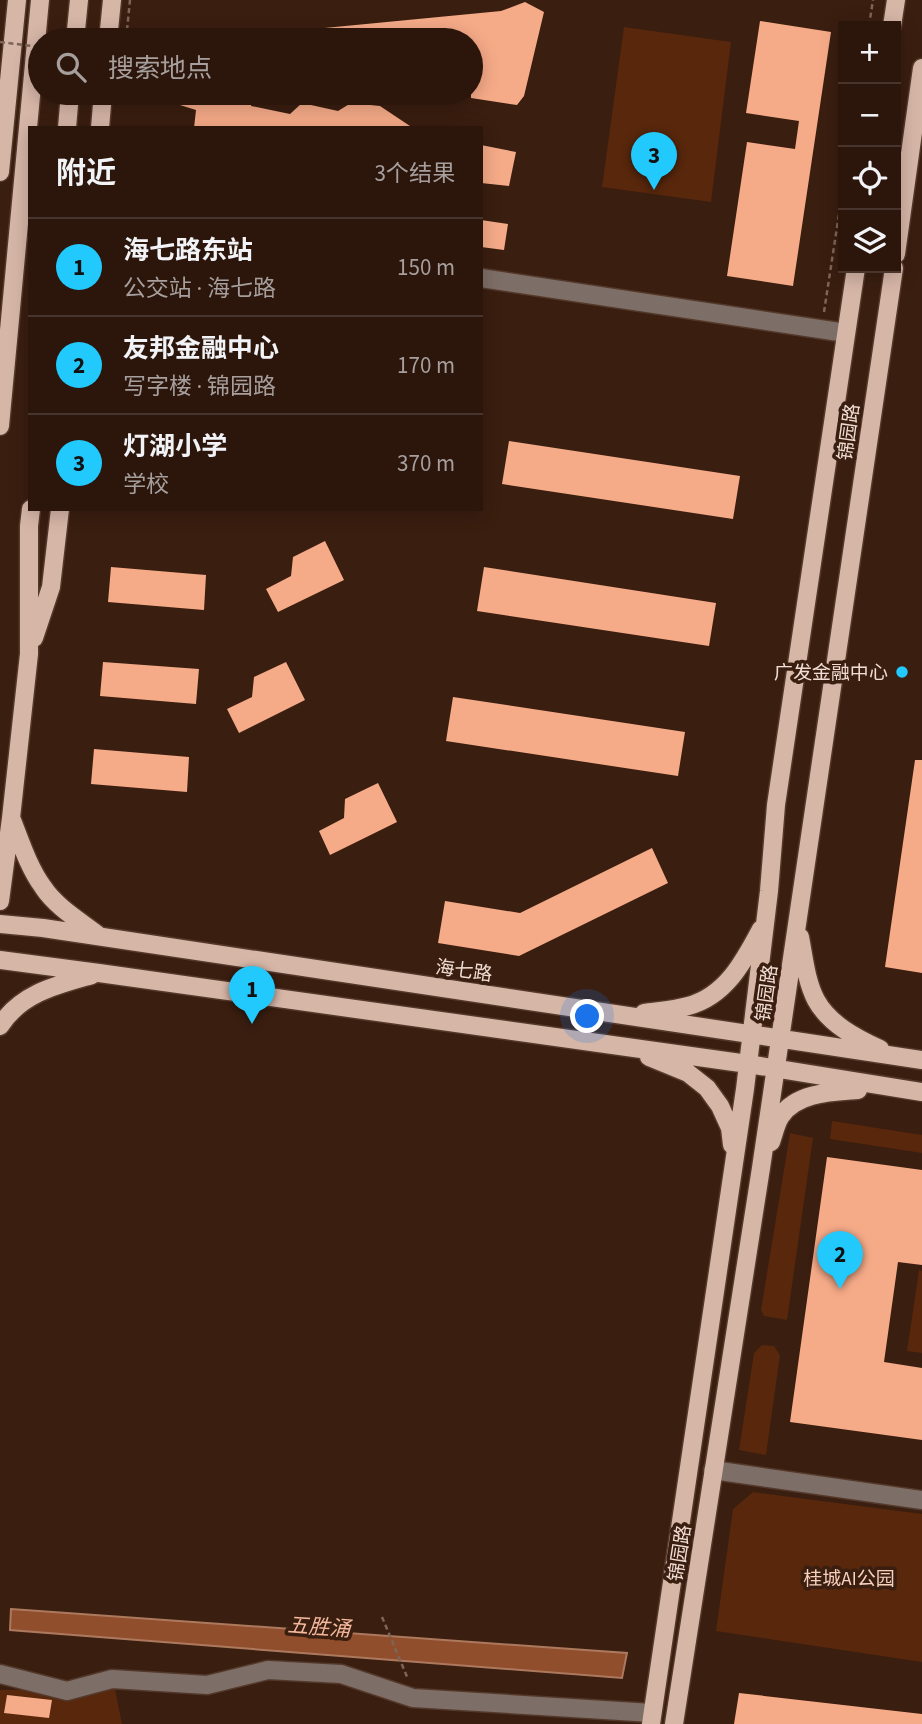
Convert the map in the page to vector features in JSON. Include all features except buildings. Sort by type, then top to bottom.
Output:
[{"type":"main road","points":[[37,28],[40,0]]},
{"type":"main road","points":[[76,28],[79,0]]},
{"type":"main road","points":[[109,28],[112,0]]},
{"type":"main road","points":[[887,0],[891,21]]},
{"type":"main road","points":[[893,21],[896,0]]},
{"type":"main road","points":[[0,172],[14,5]]},
{"type":"main road","points":[[901,218],[922,68]]},
{"type":"main road","points":[[28,126],[30,105]]},
{"type":"main road","points":[[67,126],[69,105]]},
{"type":"main road","points":[[100,126],[102,105]]},
{"type":"main road","points":[[0,426],[28,127]]},
{"type":"main road","name":"锦园路","points":[[652,1718],[748,1065],[776,805],[855,273]]},
{"type":"main road","name":"锦园路","points":[[674,1724],[761,1168],[893,273]]},
{"type":"main road","points":[[0,366],[7,349]]},
{"type":"main road","points":[[0,901],[29,654],[31,511]]},
{"type":"main road","points":[[29,654],[51,587],[60,511]]},
{"type":"main road","points":[[11,818],[43,888],[63,908],[101,937]]},
{"type":"main road","points":[[629,1015],[689,1006],[709,997],[727,983],[743,962],[765,920]]},
{"type":"main road","name":"海七路","points":[[0,924],[922,1060]]},
{"type":"main road","points":[[797,924],[807,973],[817,1000],[834,1021],[858,1038],[892,1056]]},
{"type":"main road","points":[[0,960],[623,1047],[922,1092]]},
{"type":"main road","points":[[0,1026],[25,999],[99,972]]},
{"type":"main road","points":[[623,1047],[688,1073],[706,1088],[720,1106],[730,1128],[734,1165]]},
{"type":"main road","points":[[761,1168],[781,1115],[798,1100],[825,1093],[886,1087]]},
{"type":"street","points":[[483,278],[846,333]]},
{"type":"street","points":[[713,1470],[922,1500]]},
{"type":"street","points":[[0,1674],[67,1691],[112,1679],[207,1685],[268,1670],[341,1674],[413,1698],[652,1718]]},
{"type":"path","points":[[127,28],[130,0]]},
{"type":"path","points":[[870,21],[873,0]]},
{"type":"path","points":[[0,42],[28,46]]},
{"type":"path","points":[[821,328],[840,210]]},
{"type":"path","points":[[382,1617],[406,1673]]},
{"type":"green space","points":[[624,27],[731,42],[711,202],[602,187]]},
{"type":"green space","points":[[832,1121],[922,1135],[922,1153],[830,1139]]},
{"type":"green space","points":[[790,1133],[813,1138],[787,1320],[764,1316],[761,1310]]},
{"type":"green space","points":[[919,1270],[922,1271],[922,1353],[907,1351]]},
{"type":"green space","points":[[762,1345],[774,1346],[780,1355],[766,1455],[739,1450],[754,1353]]},
{"type":"green space","name":"桂城AI公园","points":[[753,1492],[922,1514],[922,1662],[716,1631],[733,1509]]},
{"type":"green space","points":[[115,1689],[122,1724],[0,1724],[0,1690]]},
{"type":"shaded area","points":[[11,1609],[627,1653],[622,1678],[10,1630]]},
{"type":"place","name":"灯湖小学","points":[[654,190]]},
{"type":"place","name":"广发金融中心","points":[[902,672]]},
{"type":"place","name":"海七路东站","points":[[252,1024]]},
{"type":"place","name":"友邦金融中心","points":[[840,1289]]},
{"type":"water label","name":"五胜涌","points":[[319,1627]]}]
